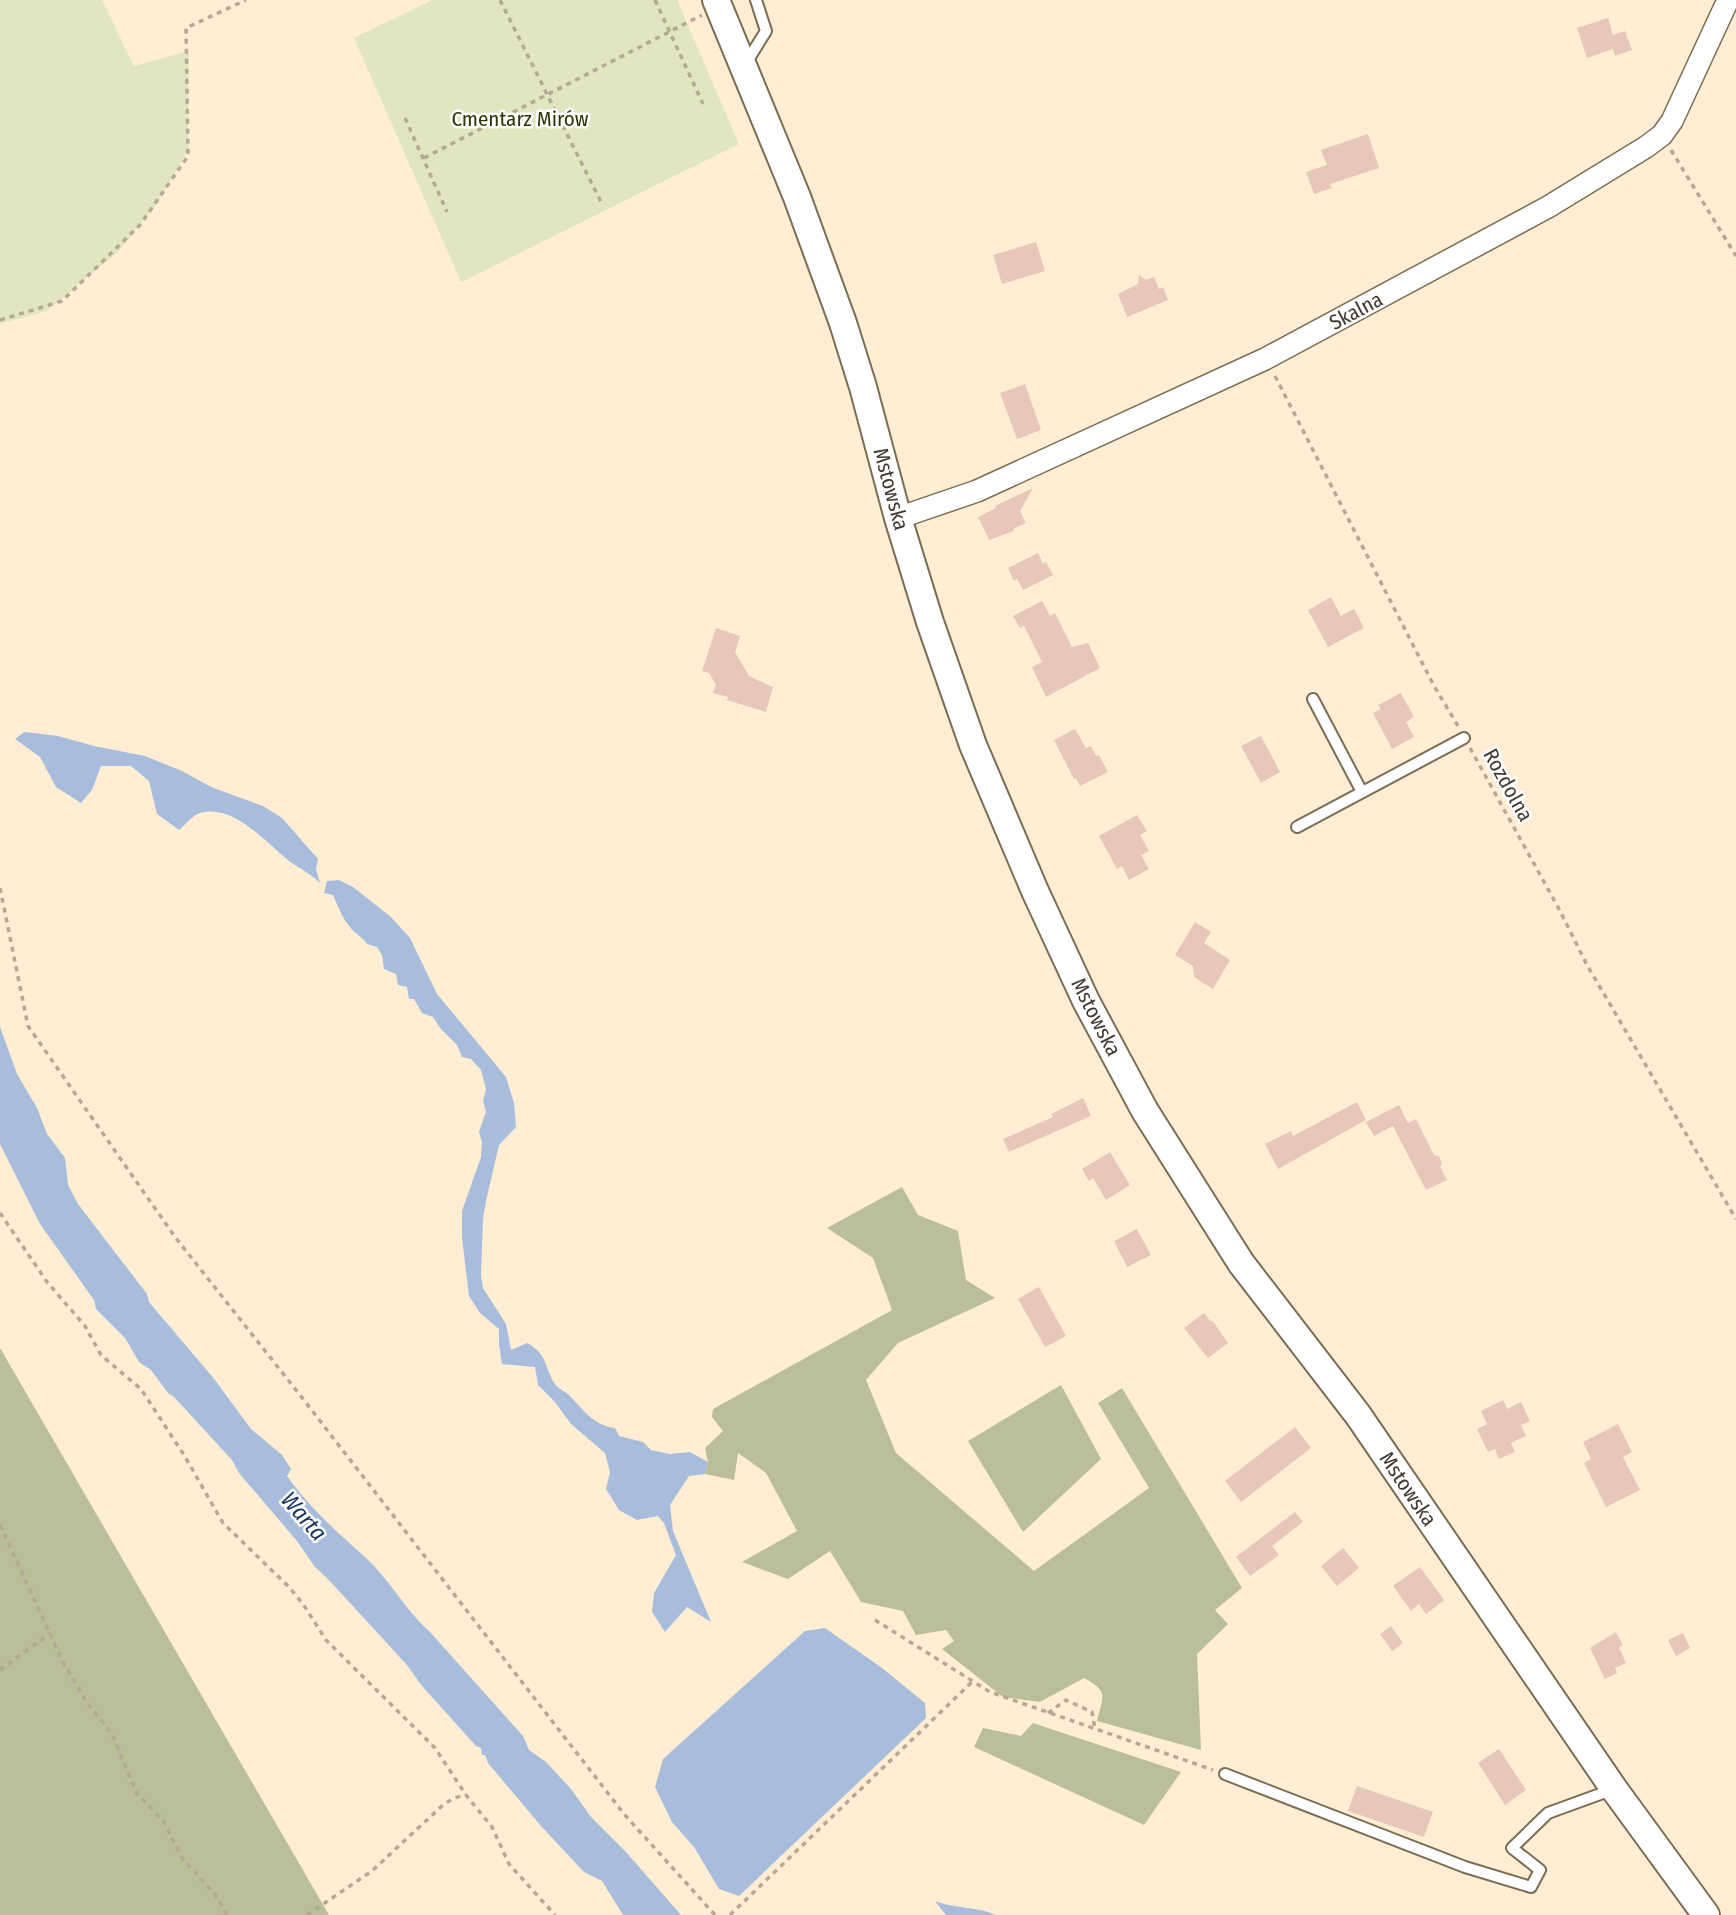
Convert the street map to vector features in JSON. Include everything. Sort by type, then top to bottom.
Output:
[{"type":"street","name":"Skalna","points":[[898,518],[989,486],[1265,359],[1548,207],[1662,135],[1672,121],[1728,0]]},
{"type":"street","name":"Mstowska","points":[[717,3],[797,197],[843,323],[930,622],[973,745],[1035,891],[1086,1001],[1145,1111],[1241,1263],[1358,1415],[1614,1789],[1706,1915]]},
{"type":"lane","points":[[744,66],[766,31],[757,0]]},
{"type":"lane","points":[[1313,699],[1362,792]]},
{"type":"lane","points":[[1297,827],[1464,738]]},
{"type":"lane","points":[[1225,1774],[1465,1867],[1531,1887],[1540,1870],[1512,1848],[1548,1813],[1614,1789]]},
{"type":"path","points":[[0,320],[62,301],[140,225],[188,156],[186,28],[246,0]]},
{"type":"path","points":[[500,0],[601,202]]},
{"type":"path","points":[[655,0],[703,104]]},
{"type":"path","points":[[424,158],[669,31],[717,3]]},
{"type":"path","points":[[405,118],[447,212]]},
{"type":"path","points":[[1662,135],[1736,256]]},
{"type":"path","name":"Rozdolna","points":[[1265,359],[1433,684],[1559,909],[1587,965],[1736,1219]]},
{"type":"path","points":[[0,888],[28,1026],[183,1248],[624,1814],[715,1915]]},
{"type":"path","points":[[0,1213],[47,1282],[85,1326],[101,1356],[141,1389],[184,1455],[223,1523],[289,1587],[326,1640],[435,1748],[466,1795],[492,1827],[509,1864],[555,1915]]},
{"type":"path","points":[[0,1525],[62,1660],[87,1703],[112,1734],[137,1794],[163,1822],[182,1858],[215,1894],[227,1915]]},
{"type":"path","points":[[875,1620],[990,1692],[1225,1774]]},
{"type":"path","points":[[0,1670],[50,1633]]},
{"type":"path","points":[[730,1915],[972,1681]]},
{"type":"path","points":[[1048,1713],[1066,1700],[1091,1712],[1096,1729]]},
{"type":"path","points":[[307,1915],[372,1871],[443,1805],[466,1795]]},
{"type":"green space","points":[[0,0],[102,0],[134,66],[189,51],[188,150],[159,201],[120,250],[47,311],[0,324]]},
{"type":"green space","name":"Cmentarz Mirów","points":[[432,0],[677,0],[739,144],[461,282],[354,38]]},
{"type":"green space","points":[[902,1187],[918,1215],[958,1231],[966,1280],[995,1298],[898,1343],[866,1380],[896,1453],[1034,1571],[1149,1488],[1098,1403],[1122,1388],[1242,1588],[1215,1610],[1228,1624],[1197,1654],[1201,1750],[1097,1721],[1101,1691],[1084,1678],[1040,1702],[1003,1697],[942,1649],[954,1641],[946,1630],[916,1635],[903,1611],[861,1602],[830,1551],[788,1579],[742,1562],[797,1531],[766,1473],[738,1453],[734,1480],[705,1474],[708,1462],[705,1448],[723,1431],[712,1417],[713,1409],[892,1310],[873,1258],[827,1228]]},
{"type":"green space","points":[[0,1348],[329,1915],[0,1915]]},
{"type":"green space","points":[[1061,1385],[1101,1459],[1023,1532],[968,1441]]},
{"type":"green space","points":[[1033,1723],[1181,1772],[1144,1825],[974,1747],[983,1728],[1021,1736]]},
{"type":"water","points":[[24,732],[58,736],[145,756],[182,771],[211,787],[263,806],[282,818],[318,859],[316,869],[320,883],[289,861],[249,826],[225,814],[213,811],[200,813],[179,830],[157,814],[149,781],[131,766],[101,766],[92,790],[81,803],[56,787],[40,757],[15,739]]},
{"type":"water","points":[[339,880],[353,887],[391,917],[410,938],[437,994],[506,1077],[514,1103],[516,1127],[499,1145],[483,1219],[481,1275],[483,1288],[506,1324],[511,1350],[527,1343],[533,1347],[542,1356],[556,1385],[596,1421],[615,1428],[619,1436],[643,1442],[651,1450],[670,1454],[690,1452],[708,1462],[705,1474],[689,1476],[670,1505],[673,1531],[711,1622],[687,1607],[665,1632],[652,1612],[654,1593],[676,1555],[664,1523],[658,1516],[637,1520],[619,1510],[606,1489],[610,1472],[605,1453],[571,1424],[538,1385],[535,1367],[502,1364],[499,1329],[480,1313],[469,1296],[462,1238],[462,1211],[481,1157],[482,1142],[479,1132],[486,1112],[483,1101],[486,1089],[481,1070],[471,1059],[462,1057],[457,1045],[433,1017],[422,1013],[414,999],[409,999],[407,987],[398,985],[396,974],[384,969],[382,955],[377,947],[367,944],[352,929],[342,916],[333,895],[324,893],[327,881]]},
{"type":"water","name":"Warta","points":[[0,1027],[17,1074],[37,1108],[47,1134],[65,1158],[68,1185],[78,1204],[147,1294],[149,1302],[215,1380],[251,1429],[282,1455],[291,1469],[287,1476],[305,1498],[375,1567],[413,1614],[523,1736],[529,1750],[546,1762],[571,1789],[591,1817],[626,1852],[681,1915],[623,1915],[602,1881],[584,1872],[541,1826],[488,1763],[481,1748],[476,1746],[422,1686],[407,1665],[315,1567],[297,1541],[239,1473],[232,1460],[168,1393],[151,1370],[139,1362],[125,1338],[96,1309],[94,1300],[40,1224],[0,1144]]},
{"type":"water","points":[[825,1628],[882,1668],[925,1703],[926,1718],[739,1896],[719,1889],[694,1847],[672,1822],[655,1787],[663,1759],[805,1631]]},
{"type":"water","points":[[935,1901],[981,1910],[996,1915],[946,1915]]},
{"type":"building","points":[[1608,18],[1613,35],[1625,31],[1632,50],[1615,56],[1613,49],[1587,58],[1577,28]]},
{"type":"building","points":[[1368,134],[1379,168],[1330,184],[1332,188],[1314,194],[1306,172],[1327,165],[1321,150]]},
{"type":"building","points":[[1036,242],[1045,271],[1002,284],[993,255]]},
{"type":"building","points":[[1139,275],[1146,280],[1154,277],[1159,289],[1163,287],[1168,300],[1127,317],[1118,294],[1138,284]]},
{"type":"building","points":[[1025,384],[1041,430],[1017,439],[1000,393]]},
{"type":"building","points":[[1033,488],[1020,511],[1026,523],[1013,529],[1014,531],[989,540],[978,517]]},
{"type":"building","points":[[1038,553],[1053,575],[1023,590],[1017,579],[1014,581],[1008,568]]},
{"type":"building","points":[[1331,597],[1341,616],[1354,609],[1364,628],[1328,647],[1308,610]]},
{"type":"building","points":[[1042,601],[1050,616],[1055,613],[1072,647],[1088,643],[1100,668],[1046,697],[1032,667],[1042,662],[1024,626],[1020,628],[1013,616]]},
{"type":"building","points":[[716,628],[740,636],[735,652],[749,676],[773,687],[766,712],[713,693],[716,685],[709,673],[702,671]]},
{"type":"building","points":[[1401,693],[1414,717],[1406,722],[1414,737],[1392,749],[1373,713],[1381,709],[1378,705]]},
{"type":"building","points":[[1075,729],[1086,748],[1091,746],[1096,756],[1099,755],[1108,772],[1080,786],[1054,740]]},
{"type":"building","points":[[1261,736],[1280,772],[1261,783],[1241,746]]},
{"type":"building","points":[[1137,815],[1147,831],[1140,835],[1149,851],[1141,855],[1149,869],[1129,880],[1122,866],[1117,869],[1099,836]]},
{"type":"building","points":[[1195,922],[1211,932],[1204,943],[1230,960],[1213,989],[1194,977],[1193,966],[1175,955]]},
{"type":"building","points":[[1083,1098],[1091,1116],[1009,1152],[1003,1139],[1053,1117],[1051,1114]]},
{"type":"building","points":[[1357,1102],[1366,1120],[1278,1169],[1265,1144],[1291,1131],[1293,1136]]},
{"type":"building","points":[[1399,1105],[1408,1123],[1416,1119],[1434,1155],[1439,1156],[1442,1163],[1440,1167],[1447,1180],[1426,1190],[1393,1126],[1374,1136],[1366,1122]]},
{"type":"building","points":[[1110,1152],[1130,1185],[1106,1200],[1093,1178],[1089,1181],[1082,1169]]},
{"type":"building","points":[[1137,1229],[1151,1255],[1127,1267],[1114,1241]]},
{"type":"building","points":[[1039,1287],[1066,1336],[1045,1347],[1018,1299]]},
{"type":"building","points":[[1204,1313],[1228,1343],[1208,1358],[1184,1328]]},
{"type":"building","points":[[1503,1400],[1507,1409],[1521,1402],[1530,1421],[1521,1425],[1526,1436],[1511,1443],[1515,1452],[1499,1459],[1495,1449],[1488,1452],[1477,1429],[1487,1424],[1481,1411]]},
{"type":"building","points":[[1618,1424],[1632,1452],[1623,1457],[1640,1490],[1606,1507],[1584,1463],[1591,1459],[1583,1442]]},
{"type":"building","points":[[1295,1427],[1311,1448],[1241,1502],[1225,1481]]},
{"type":"building","points":[[1295,1512],[1303,1522],[1272,1546],[1279,1555],[1250,1576],[1236,1557]]},
{"type":"building","points":[[1343,1548],[1359,1568],[1337,1586],[1321,1566]]},
{"type":"building","points":[[1420,1567],[1444,1600],[1426,1614],[1419,1604],[1411,1611],[1393,1586]]},
{"type":"building","points":[[1391,1626],[1403,1643],[1392,1651],[1380,1634]]},
{"type":"building","points":[[1616,1632],[1623,1645],[1619,1647],[1626,1663],[1615,1668],[1617,1673],[1605,1679],[1590,1648]]},
{"type":"building","points":[[1683,1633],[1690,1648],[1676,1656],[1668,1640]]},
{"type":"building","points":[[1499,1749],[1526,1790],[1505,1805],[1478,1763]]},
{"type":"building","points":[[1357,1786],[1433,1812],[1424,1837],[1348,1811]]}]
